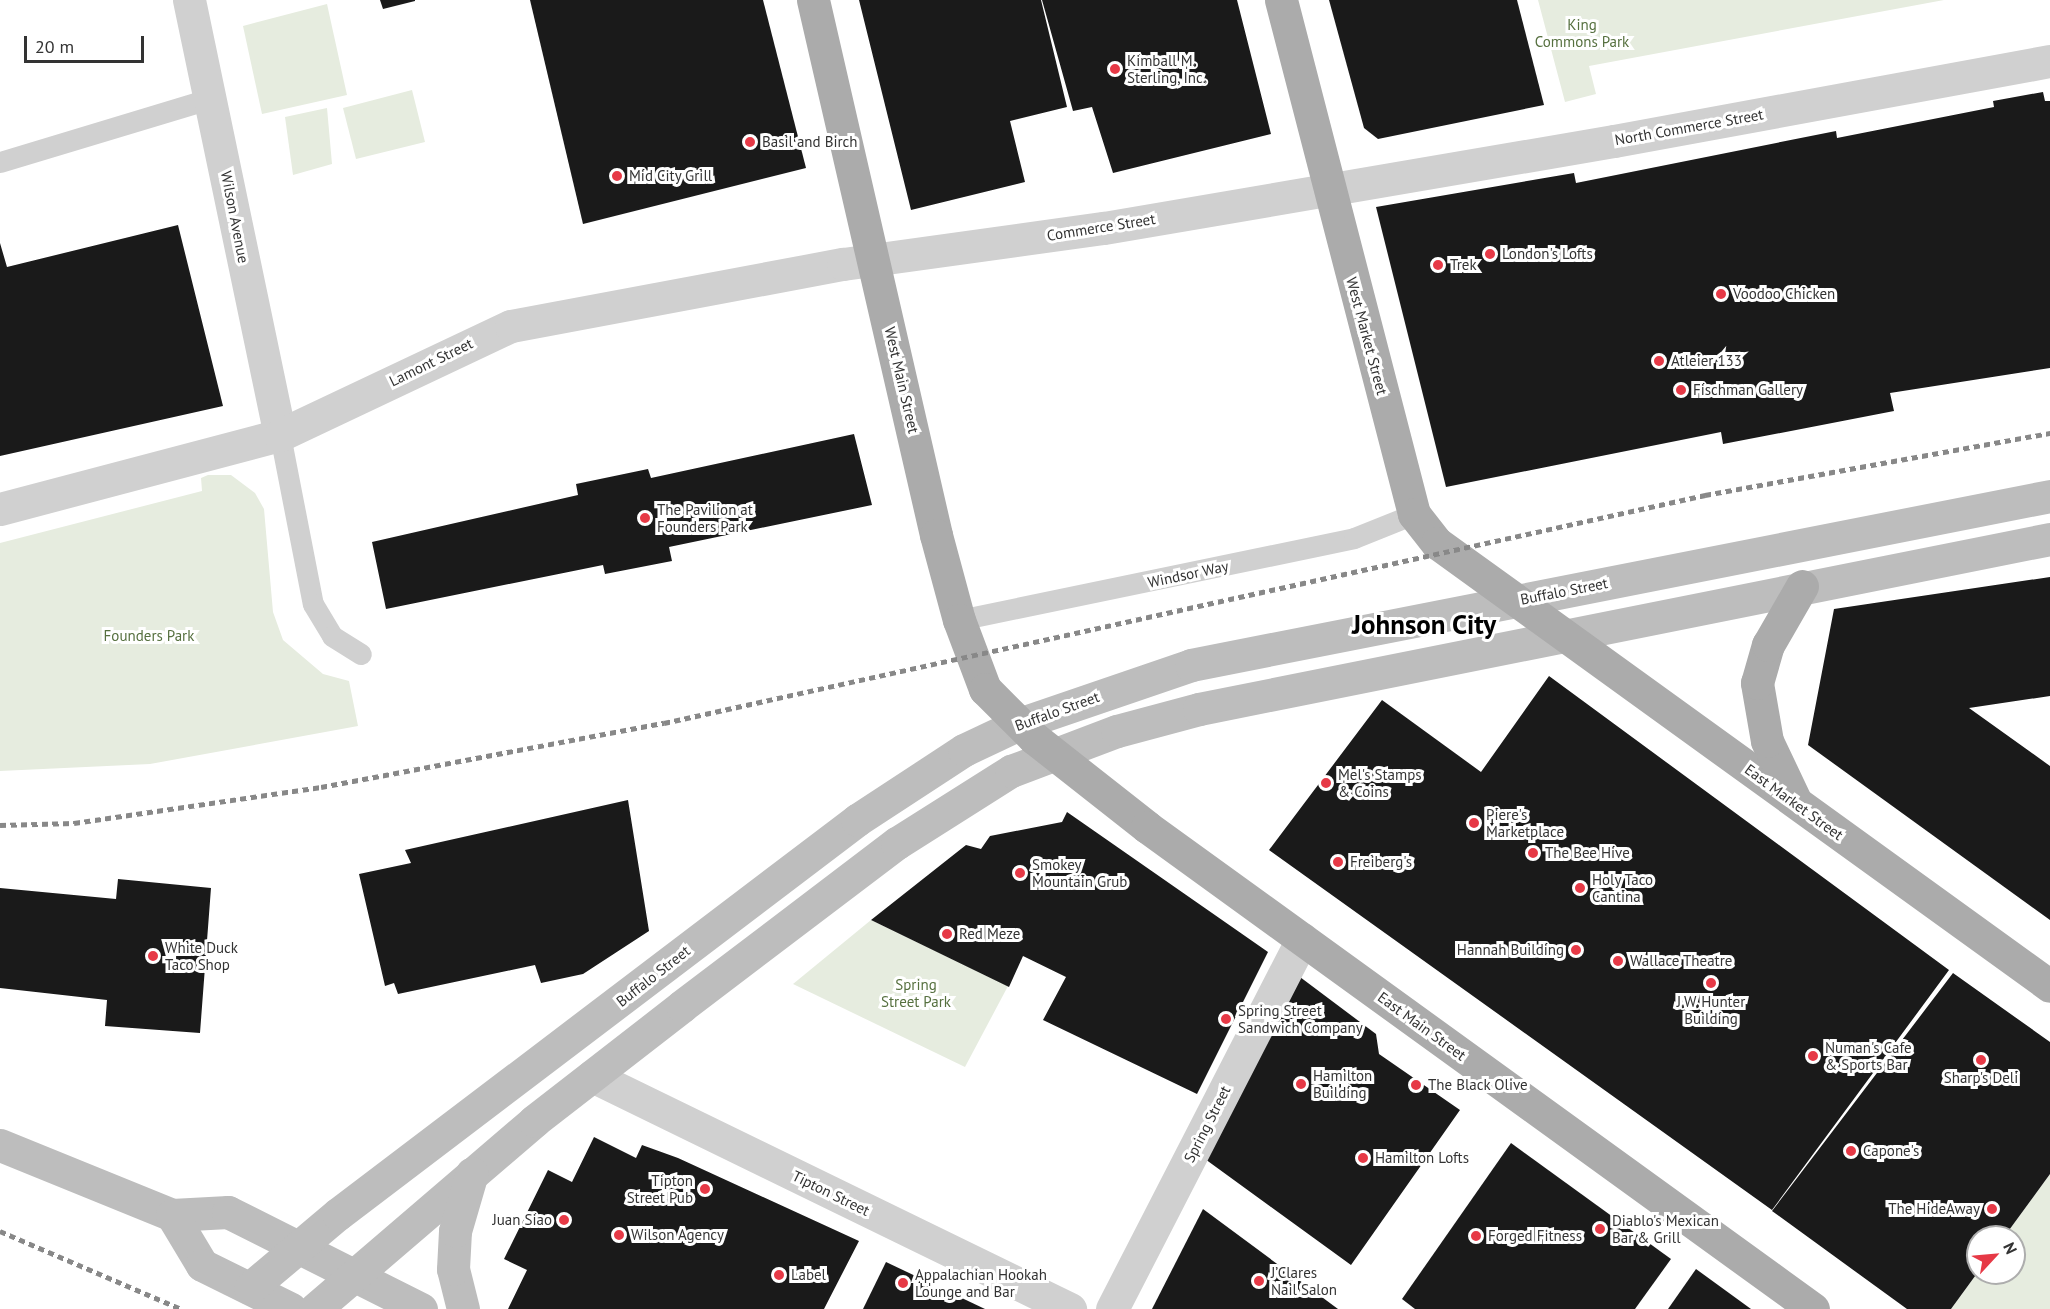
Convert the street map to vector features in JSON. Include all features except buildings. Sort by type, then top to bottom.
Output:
[{"type":"main road","name":"West Main Street","points":[[813,0],[959,620],[985,689],[1035,738]]},
{"type":"main road","name":"West Market Street","points":[[1281,0],[1414,514],[1437,543],[1539,618]]},
{"type":"main road","points":[[1797,804],[1767,741],[1757,683],[1768,645],[1802,586]]},
{"type":"main road","name":"East Market Street","points":[[1539,618],[2050,986]]},
{"type":"main road","name":"East Main Street","points":[[1035,738],[1302,939],[1813,1309]]},
{"type":"street","name":"Wilson Avenue","points":[[189,0],[212,98],[280,435]]},
{"type":"street","name":"North Commerce Street","points":[[1328,188],[2050,61]]},
{"type":"street","name":"Commerce Street","points":[[874,261],[1328,188]]},
{"type":"street","name":"Lamont Street","points":[[0,509],[280,435],[511,326],[874,261]]},
{"type":"street","name":"Buffalo Street","points":[[252,1299],[297,1247],[857,820],[964,750],[1199,709],[1539,618],[2050,496]]},
{"type":"street","name":"Buffalo Street","points":[[315,1309],[351,1274],[592,1076],[897,843],[1002,776],[1035,738],[1157,674],[1539,618],[1802,586],[2050,539]]},
{"type":"street","name":"Spring Street","points":[[1112,1309],[1302,939]]},
{"type":"street","name":"Tipton Street","points":[[592,1076],[1070,1309]]},
{"type":"street","points":[[0,1145],[172,1215],[228,1212],[421,1309]]},
{"type":"street","points":[[463,1309],[453,1260],[472,1173]]},
{"type":"street","points":[[172,1215],[202,1264],[252,1299],[291,1309]]},
{"type":"lane","points":[[0,162],[212,98]]},
{"type":"lane","points":[[280,435],[313,604],[332,636],[361,654]]},
{"type":"lane","name":"Windsor Way","points":[[959,620],[1354,538],[1414,514]]},
{"type":"green space","name":"King Commons Park","points":[[1538,0],[1944,0],[1589,66],[1596,94],[1565,102]]},
{"type":"green space","points":[[327,4],[347,95],[262,114],[243,26]]},
{"type":"green space","points":[[412,90],[425,142],[356,159],[343,108]]},
{"type":"green space","points":[[327,108],[332,164],[293,175],[285,117]]},
{"type":"green space","name":"Founders Park","points":[[208,475],[231,475],[255,493],[264,509],[273,612],[283,640],[323,674],[349,681],[358,726],[150,764],[0,771],[0,543],[202,491],[201,478]]},
{"type":"green space","name":"Spring Street Park","points":[[871,920],[1008,986],[965,1067],[793,984]]},
{"type":"green space","points":[[2050,1174],[2050,1309],[1951,1309],[1969,1285],[2026,1285],[2026,1225],[2013,1225]]},
{"type":"railway","points":[[0,825],[74,823],[321,787],[664,723],[1705,495],[2050,433]]},
{"type":"railway","points":[[0,1231],[181,1309]]},
{"type":"place","name":"Kimball M. Sterling, Inc.","points":[[1115,69]]},
{"type":"place","name":"Basil and Birch","points":[[750,142]]},
{"type":"place","name":"Mid City Grill","points":[[617,176]]},
{"type":"place","name":"London's Lofts","points":[[1490,254]]},
{"type":"place","name":"Trek","points":[[1438,265]]},
{"type":"place","name":"Voodoo Chicken","points":[[1721,294]]},
{"type":"place","name":"Atleier 133","points":[[1659,361]]},
{"type":"place","name":"Fischman Gallery","points":[[1681,390]]},
{"type":"place","name":"The Pavilion at Founders Park","points":[[645,518]]},
{"type":"place","name":"Mel's Stamps & Coins","points":[[1326,783]]},
{"type":"place","name":"Piere's Marketplace","points":[[1474,823]]},
{"type":"place","name":"The Bee Hive","points":[[1533,853]]},
{"type":"place","name":"Freiberg's","points":[[1338,862]]},
{"type":"place","name":"Smokey Mountain Grub","points":[[1020,873]]},
{"type":"place","name":"Holy Taco Cantina","points":[[1580,888]]},
{"type":"place","name":"Red Meze","points":[[947,934]]},
{"type":"place","name":"Hannah Building","points":[[1576,950]]},
{"type":"place","name":"White Duck Taco Shop","points":[[153,956]]},
{"type":"place","name":"Wallace Theatre","points":[[1618,961]]},
{"type":"place","name":"J.W. Hunter Building","points":[[1711,983]]},
{"type":"place","name":"Spring Street Sandwich Company","points":[[1226,1019]]},
{"type":"place","name":"Numan's Cafe & Sports Bar","points":[[1813,1056]]},
{"type":"place","name":"Sharp's Deli","points":[[1981,1060]]},
{"type":"place","name":"Hamilton Building","points":[[1301,1084]]},
{"type":"place","name":"The Black Olive","points":[[1416,1085]]},
{"type":"place","name":"Capone's","points":[[1851,1151]]},
{"type":"place","name":"Hamilton Lofts","points":[[1363,1158]]},
{"type":"place","name":"Tipton Street Pub","points":[[705,1189]]},
{"type":"place","name":"The HideAway","points":[[1992,1209]]},
{"type":"place","name":"Juan Siao","points":[[564,1220]]},
{"type":"place","name":"Diablo's Mexican Bar & Grill","points":[[1600,1229]]},
{"type":"place","name":"Wilson Agency","points":[[619,1235]]},
{"type":"place","name":"Forged Fitness","points":[[1476,1236]]},
{"type":"place","name":"Label","points":[[779,1275]]},
{"type":"place","name":"J’Clares Nail Salon","points":[[1259,1281]]},
{"type":"place","name":"Appalachian Hookah Lounge and Bar","points":[[903,1283]]},
{"type":"district","name":"Johnson City","points":[[1424,625]]}]
